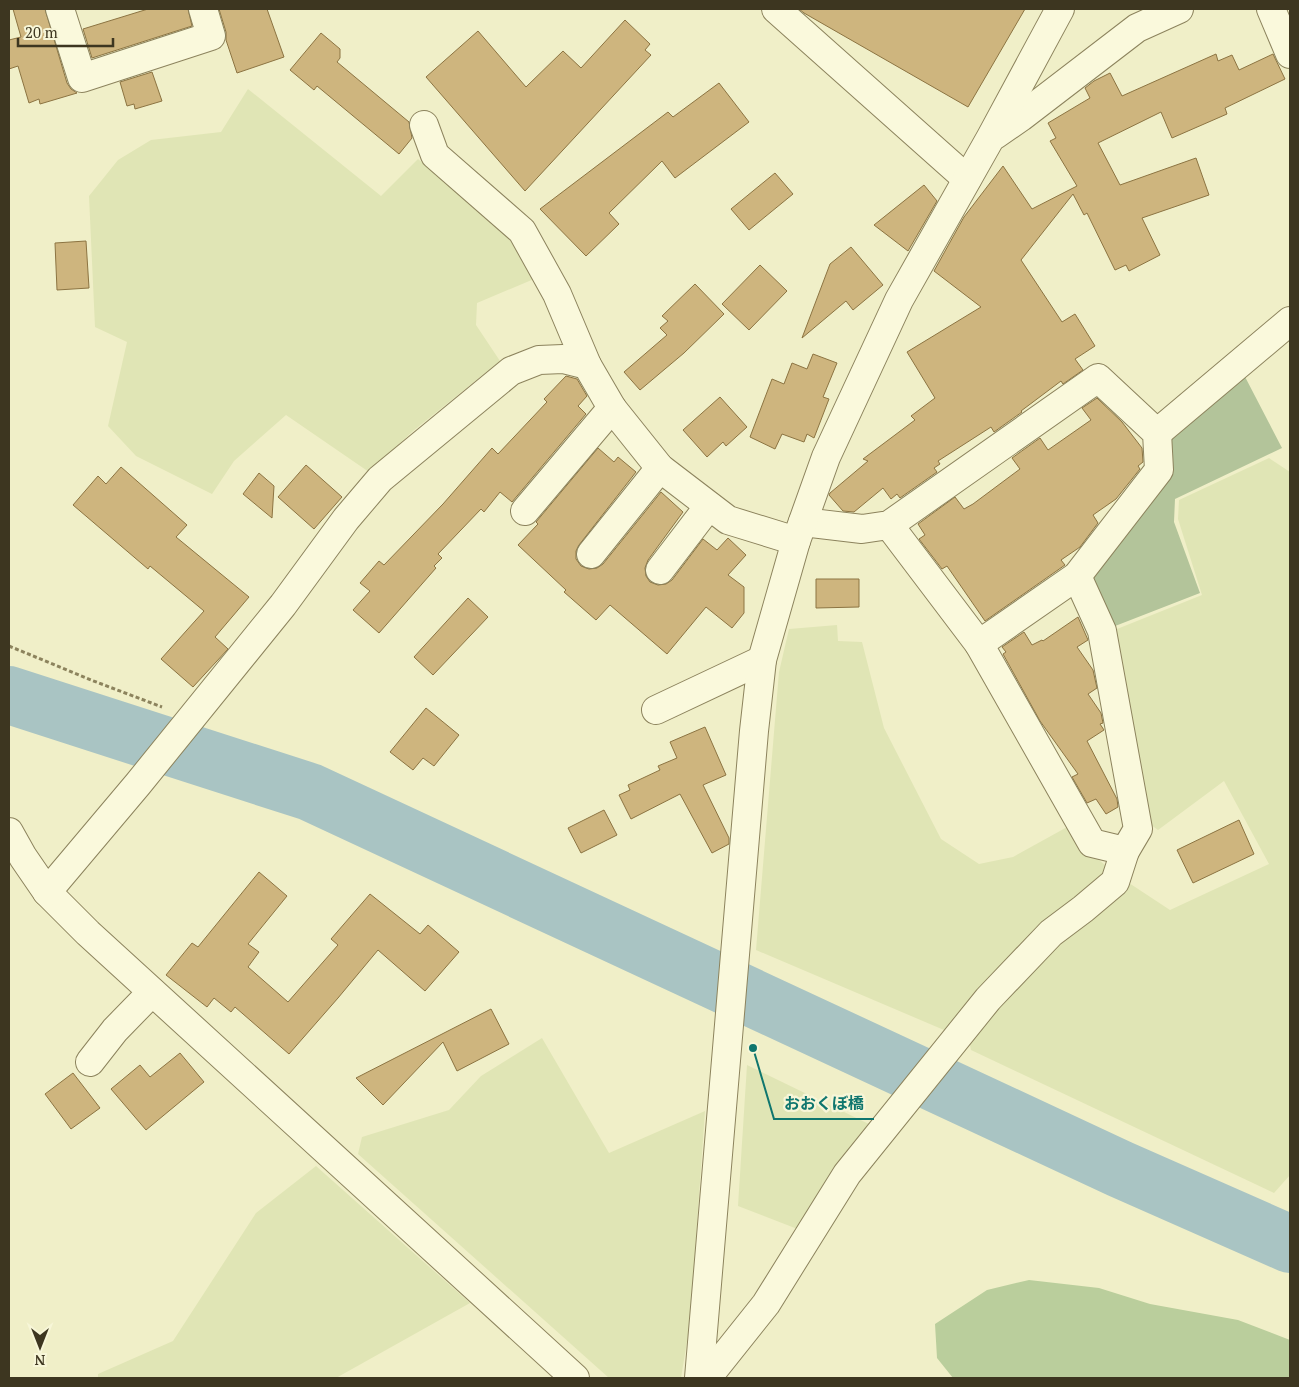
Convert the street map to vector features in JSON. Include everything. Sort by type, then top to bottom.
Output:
[{"type":"street","points":[[60,9],[82,78],[211,36],[203,9]]},
{"type":"street","points":[[776,9],[967,179]]},
{"type":"street","points":[[699,1378],[754,731],[762,660],[799,531],[826,457],[899,300],[991,137],[1060,9]]},
{"type":"street","points":[[991,137],[1021,117],[1137,28],[1179,9]]},
{"type":"street","points":[[1271,9],[1290,54]]},
{"type":"street","points":[[424,125],[435,155],[522,231],[557,294],[587,365],[612,408],[660,468],[728,520],[799,531],[862,529],[889,525],[1098,378],[1157,433],[1159,470],[1077,576],[979,644]]},
{"type":"street","points":[[1157,433],[1290,321]]},
{"type":"street","points":[[47,892],[138,784],[283,605],[346,519],[380,479],[511,371],[539,360],[563,359],[587,365]]},
{"type":"street","points":[[525,511],[612,408]]},
{"type":"street","points":[[591,554],[660,468]]},
{"type":"street","points":[[660,570],[710,506]]},
{"type":"street","points":[[889,525],[979,644],[1092,843],[1125,851]]},
{"type":"street","points":[[707,1378],[766,1304],[846,1174],[941,1056],[988,999],[1051,933],[1115,882],[1125,851],[1138,829],[1102,631],[1077,576]]},
{"type":"street","points":[[656,710],[762,660]]},
{"type":"street","points":[[9,832],[23,858],[47,892],[88,933],[575,1378]]},
{"type":"street","points":[[90,1062],[115,1030],[152,992]]},
{"type":"path","points":[[9,646],[191,719]]},
{"type":"green space","points":[[248,89],[381,196],[418,159],[496,224],[522,255],[534,279],[477,303],[476,325],[500,361],[413,431],[369,472],[286,415],[234,461],[212,494],[136,456],[108,426],[127,342],[95,327],[89,196],[118,160],[151,140],[221,132]]},
{"type":"green space","points":[[1242,371],[1282,448],[1175,499],[1174,522],[1200,593],[1110,628],[1087,574],[1167,441]]},
{"type":"green space","points":[[1269,458],[1290,472],[1290,1175],[1274,1193],[971,1050],[969,1041],[1042,955],[1129,883],[1170,910],[1269,864],[1224,781],[1158,830],[1147,822],[1112,631],[1202,595],[1178,519],[1179,500]]},
{"type":"green space","points":[[837,625],[838,641],[862,642],[884,728],[941,839],[979,864],[1013,857],[1069,826],[1089,852],[1110,869],[1078,901],[1039,927],[944,1030],[756,950],[779,672],[789,629]]},
{"type":"green space","points":[[542,1038],[609,1153],[705,1111],[690,1323],[681,1378],[609,1378],[358,1154],[362,1137],[449,1110],[481,1076]]},
{"type":"green space","points":[[747,1065],[875,1127],[800,1230],[738,1206]]},
{"type":"green space","points":[[316,1166],[470,1303],[336,1378],[98,1378],[98,1374],[173,1341],[256,1213]]},
{"type":"green space","points":[[1029,1280],[1099,1288],[1150,1304],[1238,1320],[1290,1340],[1290,1378],[953,1378],[937,1358],[935,1324],[987,1290]]},
{"type":"building","points":[[13,9],[45,9],[67,83],[77,93],[40,104],[39,99],[29,103],[18,66],[9,69],[9,40],[21,37]]},
{"type":"building","points":[[148,9],[188,9],[192,26],[92,58],[83,29]]},
{"type":"building","points":[[219,9],[267,9],[284,57],[237,73],[226,40],[226,32]]},
{"type":"building","points":[[799,9],[1025,9],[968,107]]},
{"type":"building","points":[[625,20],[650,44],[645,50],[651,55],[525,191],[426,77],[478,31],[526,87],[563,51],[581,68]]},
{"type":"building","points":[[321,33],[340,49],[340,58],[337,62],[409,122],[412,138],[399,154],[317,86],[314,90],[290,70]]},
{"type":"building","points":[[1216,54],[1218,61],[1232,55],[1239,70],[1273,54],[1285,79],[1225,108],[1227,114],[1172,138],[1161,112],[1098,143],[1120,185],[1196,158],[1209,195],[1142,218],[1160,255],[1129,271],[1126,265],[1115,270],[1087,213],[1084,215],[1073,194],[1021,260],[1062,322],[1075,314],[1095,346],[1075,359],[1083,370],[1063,384],[1061,381],[994,432],[991,427],[938,461],[940,464],[934,468],[937,472],[900,498],[897,494],[891,499],[883,488],[854,512],[843,511],[829,495],[830,493],[868,461],[863,459],[915,420],[911,416],[935,398],[907,352],[981,307],[934,271],[964,217],[1003,166],[1032,209],[1077,186],[1050,141],[1056,138],[1048,123],[1090,98],[1085,88],[1110,73],[1122,96]]},
{"type":"building","points":[[152,72],[162,101],[135,109],[134,104],[127,106],[120,82]]},
{"type":"building","points":[[719,83],[749,122],[675,178],[662,161],[609,213],[619,224],[586,256],[540,209],[668,112],[673,117]]},
{"type":"building","points":[[775,173],[793,194],[749,230],[731,209]]},
{"type":"building","points":[[924,185],[937,201],[908,251],[874,225]]},
{"type":"building","points":[[86,241],[89,288],[57,290],[55,243]]},
{"type":"building","points":[[851,247],[883,285],[853,310],[846,301],[802,338],[830,264]]},
{"type":"building","points":[[760,265],[787,291],[749,330],[722,304]]},
{"type":"building","points":[[695,284],[724,314],[684,353],[640,390],[624,372],[667,335],[660,328],[668,321],[662,316]]},
{"type":"building","points":[[813,354],[837,363],[823,397],[829,399],[814,438],[807,434],[804,442],[782,434],[775,449],[750,437],[772,379],[784,384],[792,363],[807,369]]},
{"type":"building","points":[[566,376],[577,379],[587,396],[578,406],[586,414],[512,502],[500,492],[484,512],[481,509],[438,554],[442,558],[434,566],[436,568],[379,633],[353,610],[370,591],[360,583],[379,561],[384,565],[443,504],[492,448],[498,454],[547,402],[544,399]]},
{"type":"building","points":[[720,397],[747,427],[726,446],[723,442],[707,457],[683,430]]},
{"type":"building","points":[[1097,398],[1122,422],[1142,448],[1143,462],[1138,466],[1140,469],[1116,499],[1093,515],[1098,523],[1080,547],[1061,560],[1065,565],[985,621],[947,566],[942,569],[919,539],[925,535],[918,524],[955,497],[964,509],[973,504],[1020,469],[1012,458],[1040,438],[1048,450],[1091,420],[1082,408]]},
{"type":"building","points":[[598,448],[614,462],[618,457],[636,472],[579,545],[576,551],[576,559],[581,566],[589,569],[597,568],[603,564],[661,492],[683,512],[648,560],[645,568],[646,576],[650,582],[658,585],[666,584],[672,580],[703,539],[717,550],[728,538],[746,555],[728,575],[744,587],[744,613],[732,628],[706,607],[667,654],[610,605],[596,620],[564,592],[566,590],[518,545],[538,524],[536,522]]},
{"type":"building","points":[[306,465],[342,497],[314,529],[278,497]]},
{"type":"building","points":[[121,467],[187,525],[176,537],[249,597],[215,637],[228,649],[193,687],[161,659],[204,611],[150,566],[148,569],[73,505],[98,476],[106,484]]},
{"type":"building","points":[[259,473],[274,486],[272,518],[243,494]]},
{"type":"building","points":[[816,579],[859,579],[859,607],[816,608]]},
{"type":"building","points":[[468,598],[488,617],[433,675],[414,657]]},
{"type":"building","points":[[1078,617],[1088,640],[1077,647],[1093,670],[1097,688],[1088,694],[1101,713],[1103,723],[1100,724],[1104,730],[1087,741],[1117,799],[1118,807],[1106,814],[1096,799],[1087,803],[1072,777],[1078,774],[1040,721],[1003,654],[1006,652],[1002,647],[1024,632],[1032,645],[1043,641]]},
{"type":"building","points":[[426,708],[459,735],[434,766],[423,758],[413,770],[390,752]]},
{"type":"building","points":[[705,727],[726,775],[703,785],[729,838],[729,844],[712,853],[680,794],[631,819],[619,795],[630,790],[628,785],[660,770],[658,766],[677,758],[670,742]]},
{"type":"building","points":[[604,810],[617,835],[581,853],[568,828]]},
{"type":"building","points":[[1239,820],[1254,854],[1193,883],[1177,850]]},
{"type":"building","points":[[259,872],[287,896],[248,944],[259,952],[248,967],[288,1002],[338,945],[331,939],[370,894],[420,934],[428,925],[459,952],[425,991],[378,950],[289,1054],[235,1007],[231,1012],[214,998],[207,1007],[166,975],[192,943],[198,947]]},
{"type":"building","points":[[491,1009],[509,1044],[457,1071],[443,1042],[383,1105],[356,1078]]},
{"type":"building","points":[[180,1053],[204,1082],[146,1130],[111,1089],[140,1065],[150,1077]]},
{"type":"building","points":[[73,1073],[100,1108],[71,1129],[45,1094]]},
{"type":"waterway","points":[[9,695],[310,792],[1120,1169],[1290,1244]]},
{"type":"place","name":"おおくぼ橋","points":[[753,1048]]}]
